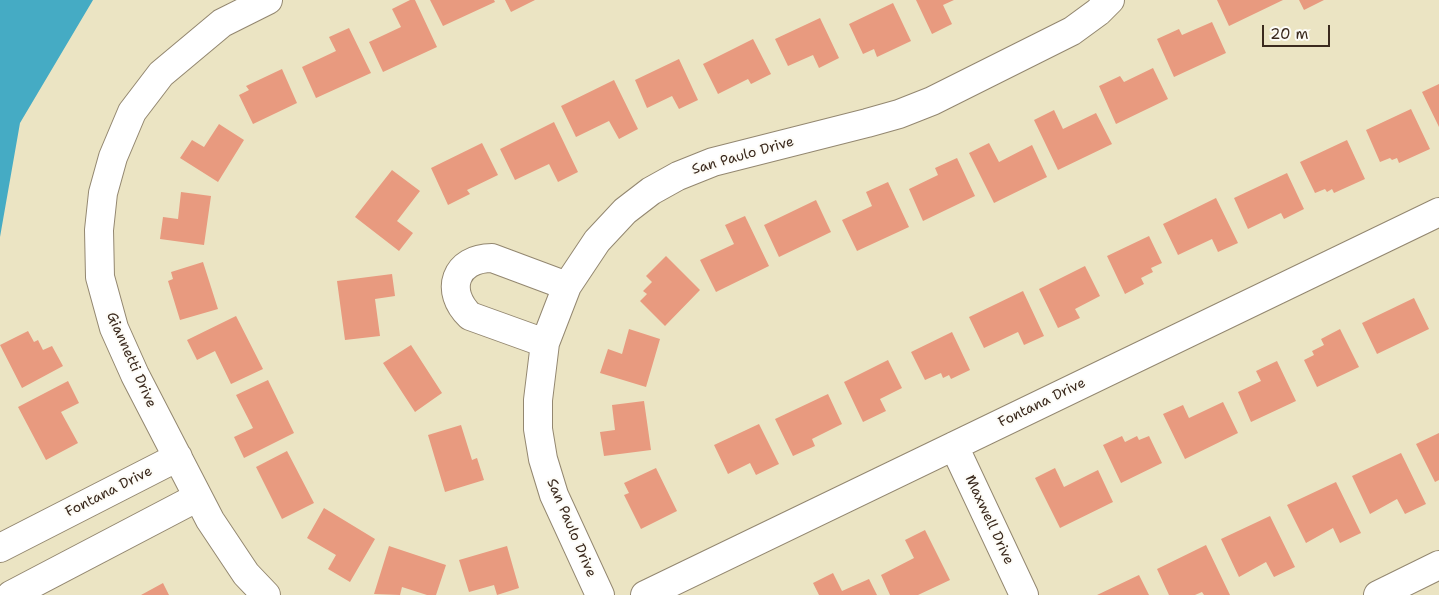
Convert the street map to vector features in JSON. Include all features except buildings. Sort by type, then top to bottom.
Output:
[{"type":"street","name":"Giannetti Drive","points":[[178,457],[134,374],[114,328],[100,277],[99,230],[103,193],[113,157],[132,112],[161,74],[222,23],[268,0]]},
{"type":"street","name":"San Paulo Drive","points":[[600,595],[554,495],[543,459],[538,429],[538,400],[545,343],[567,286],[596,241],[651,191],[678,176],[753,150],[867,123],[899,114],[932,101],[1072,32],[1110,0]]},
{"type":"street","name":"Fontana Drive","points":[[645,595],[1439,212]]},
{"type":"street","points":[[545,343],[470,316],[462,308],[456,295],[458,276],[468,263],[480,258],[492,258],[567,286]]},
{"type":"street","name":"Maxwell Drive","points":[[954,446],[1024,595]]},
{"type":"street","points":[[178,457],[210,520],[229,551],[246,574],[266,595]]},
{"type":"street","name":"Fontana Drive","points":[[0,548],[178,457]]},
{"type":"street","points":[[10,595],[198,497]]},
{"type":"street","points":[[1378,595],[1439,565]]},
{"type":"water","points":[[0,0],[93,0],[20,123],[0,237]]}]
